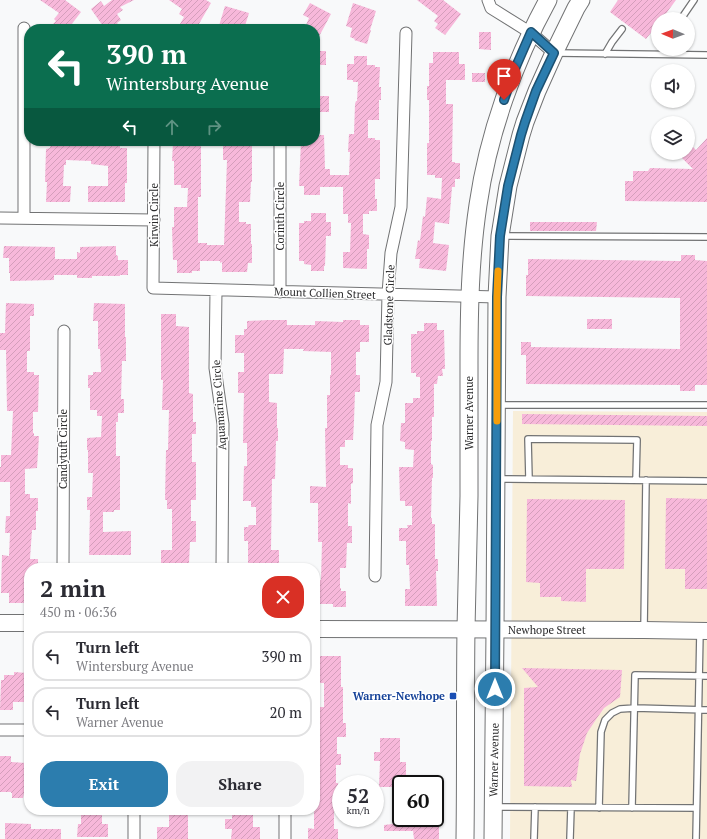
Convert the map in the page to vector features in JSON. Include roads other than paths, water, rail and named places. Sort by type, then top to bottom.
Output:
[{"type":"main road","name":"Warner Avenue","points":[[465,839],[466,630],[469,505],[469,297],[473,242],[478,204],[487,158],[499,114],[531,32],[548,0]]},
{"type":"main road","name":"Warner Avenue","points":[[493,839],[497,297],[500,236],[508,186],[521,135],[536,91],[581,0]]},
{"type":"main road","points":[[487,158],[487,225],[491,231],[500,236]]},
{"type":"street","points":[[488,0],[491,8],[531,32],[554,53]]},
{"type":"street","points":[[24,28],[24,218]]},
{"type":"street","name":"Gladstone Circle","points":[[375,576],[377,425],[386,382],[388,294],[391,253],[401,207],[406,33]]},
{"type":"street","name":"Kirwin Circle","points":[[153,288],[154,146]]},
{"type":"street","name":"Corinth Circle","points":[[280,146],[280,292]]},
{"type":"street","points":[[0,218],[154,220]]},
{"type":"street","name":"Mount Collien Street","points":[[153,288],[497,297]]},
{"type":"street","name":"Aquamarine Circle","points":[[216,290],[215,368],[223,424],[222,563]]},
{"type":"street","name":"Candytuft Circle","points":[[63,563],[64,331]]},
{"type":"street","points":[[0,623],[24,624]]},
{"type":"street","name":"Newhope Street","points":[[320,629],[704,631]]},
{"type":"street","points":[[0,730],[24,730]]},
{"type":"street","points":[[134,815],[134,839]]},
{"type":"street","points":[[285,815],[285,839]]},
{"type":"lane","points":[[686,12],[694,0]]},
{"type":"lane","points":[[605,54],[622,29]]},
{"type":"lane","points":[[554,53],[651,53]]},
{"type":"lane","points":[[695,54],[707,55]]},
{"type":"lane","points":[[500,236],[707,237]]},
{"type":"lane","points":[[497,404],[707,405]]},
{"type":"lane","points":[[529,479],[528,440],[637,440],[636,480]]},
{"type":"lane","points":[[496,479],[707,481]]},
{"type":"lane","points":[[644,630],[646,480]]},
{"type":"lane","points":[[696,839],[699,676],[704,631]]},
{"type":"lane","points":[[632,808],[636,675],[707,676]]},
{"type":"lane","points":[[599,808],[601,732],[605,720],[612,713],[620,709],[635,708],[707,710]]},
{"type":"lane","points":[[494,807],[696,808]]},
{"type":"lane","points":[[534,839],[535,807]]},
{"type":"lane","points":[[570,839],[571,808]]},
{"type":"place","name":"Warner-Newhope","points":[[453,696]]}]
